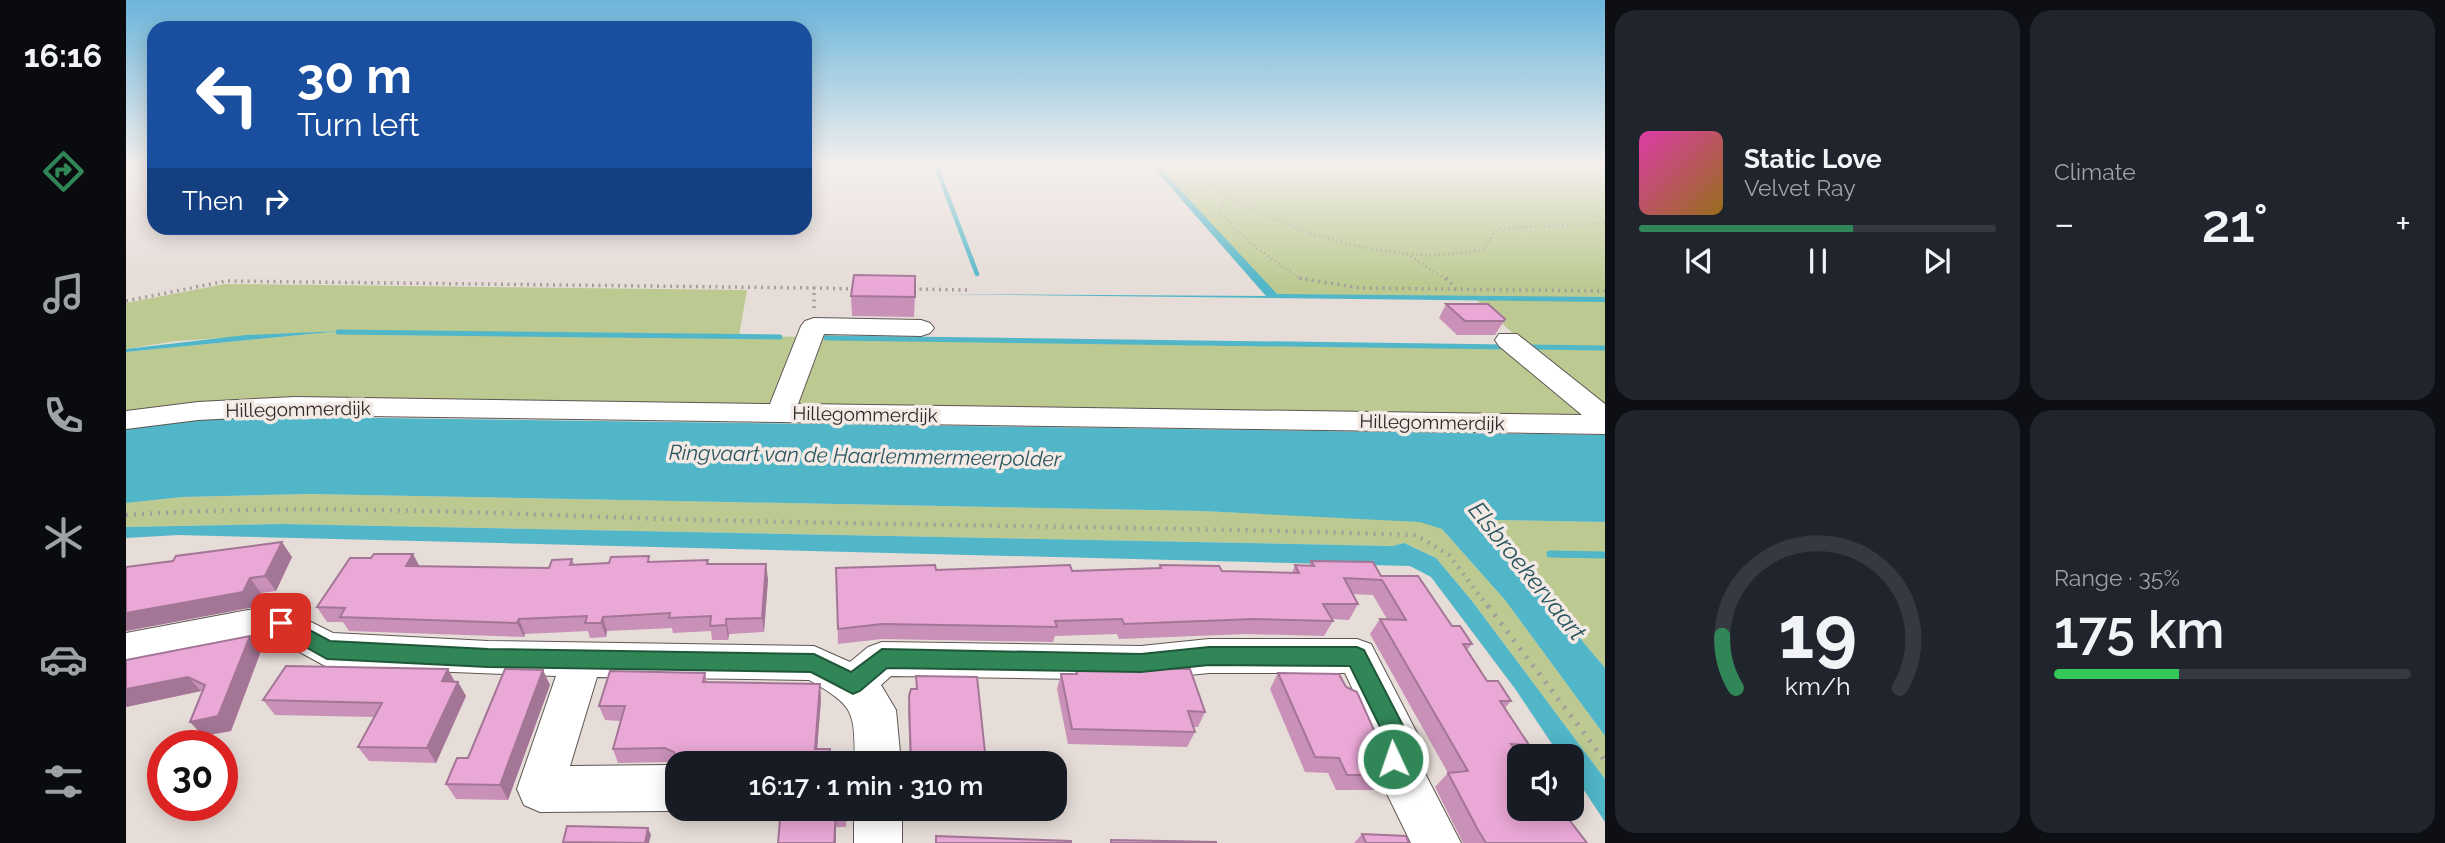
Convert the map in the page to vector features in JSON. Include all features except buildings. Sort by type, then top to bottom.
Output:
[{"type":"street","points":[[781,412],[814,326],[921,328]]},
{"type":"street","points":[[1514,345],[1605,419]]},
{"type":"street","name":"Hillegommerdijk","points":[[126,420],[198,411],[295,406],[1605,425]]},
{"type":"street","points":[[126,650],[248,626],[281,623],[327,650],[582,660],[814,663],[853,684],[875,710],[877,751]]},
{"type":"street","points":[[853,684],[882,659],[1141,663],[1209,656],[1357,656],[1397,737],[1393,759],[1437,843]]},
{"type":"street","points":[[582,660],[540,789],[665,788]]},
{"type":"street","points":[[878,821],[878,843]]},
{"type":"path","points":[[1222,205],[1220,214],[1250,243],[1299,278],[1360,288],[1605,291]]},
{"type":"path","points":[[1248,205],[1312,230],[1405,253],[1425,255],[1483,250],[1497,229],[1605,223]]},
{"type":"path","points":[[1405,253],[1441,273],[1456,289]]},
{"type":"path","points":[[126,301],[226,281],[870,289]]},
{"type":"path","points":[[814,288],[814,326]]},
{"type":"path","points":[[912,289],[967,290]]},
{"type":"path","points":[[126,515],[201,510],[421,513],[857,524],[1138,526],[1416,535],[1449,555],[1605,761]]},
{"type":"green space","points":[[1187,205],[1605,205],[1605,419],[126,412],[126,352],[339,331],[176,341],[126,349],[126,303],[225,284],[747,290],[739,336],[1529,348],[1475,299],[1267,296]]},
{"type":"green space","points":[[309,494],[1202,511],[1420,521],[1442,529],[1505,600],[1605,736],[1605,779],[1584,751],[1584,744],[1579,744],[1472,601],[1436,558],[1404,543],[1392,546],[282,524],[126,527],[126,503],[182,497]]},
{"type":"green space","points":[[1492,520],[1605,522],[1605,668],[1494,536],[1489,525]]},
{"type":"water","points":[[1186,205],[1195,205],[1277,294],[1605,297],[1605,302],[937,294],[1266,296]]},
{"type":"water","points":[[341,331],[126,352],[126,349],[246,335]]},
{"type":"water","name":"Ringvaart van de Haarlemmermeerpolder","points":[[241,416],[1605,435],[1605,522],[1492,520],[1489,525],[1494,536],[1605,668],[1605,736],[1505,600],[1442,529],[1420,522],[1202,511],[309,494],[182,497],[126,503],[126,428]]},
{"type":"water","points":[[282,524],[1392,546],[1404,543],[1436,558],[1472,601],[1579,744],[1552,744],[1516,690],[1431,577],[1410,566],[178,535],[126,538],[126,527]]},
{"type":"water","points":[[1584,751],[1605,779],[1605,822],[1584,790]]},
{"type":"waterway","points":[[951,205],[977,274]]},
{"type":"waterway","points":[[338,332],[780,337]]},
{"type":"waterway","points":[[826,338],[1507,347]]},
{"type":"waterway","points":[[1528,347],[1605,348]]},
{"type":"waterway","points":[[1550,554],[1605,555]]},
{"type":"route","points":[[281,623],[327,650],[488,658],[803,662],[830,669],[853,684],[882,659],[974,658],[1019,663],[1141,663],[1209,656],[1357,656],[1397,737],[1393,759]]},
{"type":"water label","name":"Elsbroekervaart","points":[[1527,571]]}]
